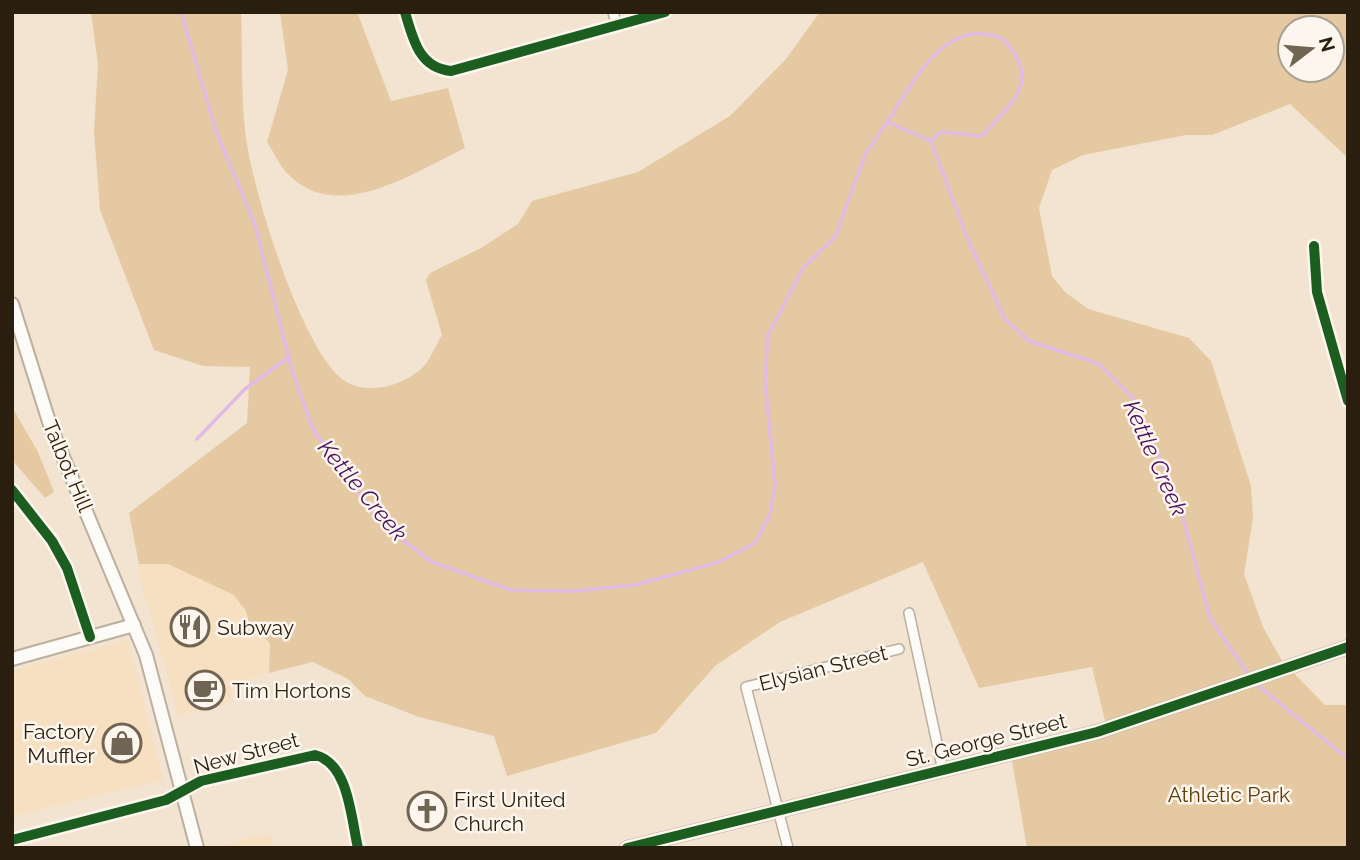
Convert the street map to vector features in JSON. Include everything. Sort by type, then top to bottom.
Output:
[{"type":"street","points":[[405,12],[419,53],[431,65],[443,70],[458,70],[665,12]]},
{"type":"street","points":[[613,12],[617,26]]},
{"type":"street","points":[[1314,246],[1317,292],[1348,401]]},
{"type":"street","name":"Talbot Hill","points":[[12,304],[51,428],[134,625],[152,677],[197,848]]},
{"type":"street","points":[[12,490],[52,541],[67,568],[90,637]]},
{"type":"street","points":[[909,613],[943,771]]},
{"type":"street","points":[[12,659],[134,625]]},
{"type":"street","name":"St. George Street","points":[[627,848],[1097,733],[1348,647]]},
{"type":"street","name":"Elysian Street","points":[[788,848],[746,687],[899,649]]},
{"type":"street","name":"New Street","points":[[12,841],[166,800],[198,782],[315,755],[327,758],[337,769],[358,848]]},
{"type":"shaded area","points":[[139,564],[168,564],[234,595],[246,611],[249,623],[270,643],[269,673],[230,686],[233,702],[179,715],[141,582]]},
{"type":"shaded area","points":[[128,640],[163,780],[12,816],[12,671]]},
{"type":"shaded area","points":[[270,833],[274,848],[213,847]]},
{"type":"green space","name":"Athletic Park","points":[[91,12],[241,12],[245,134],[272,240],[300,314],[333,370],[350,384],[378,388],[396,384],[420,370],[442,335],[426,280],[430,273],[481,248],[518,224],[532,201],[638,172],[730,116],[786,59],[820,12],[1348,12],[1348,158],[1290,104],[1212,135],[1186,135],[1083,155],[1052,170],[1039,208],[1052,276],[1065,292],[1088,309],[1189,338],[1211,361],[1251,486],[1253,518],[1244,574],[1263,627],[1282,661],[1325,705],[1348,705],[1348,848],[1027,848],[1011,755],[1107,729],[1092,667],[979,688],[923,562],[780,622],[715,666],[656,733],[507,776],[494,736],[419,717],[365,696],[348,679],[313,662],[269,673],[270,643],[249,623],[246,611],[234,595],[168,564],[139,564],[129,513],[247,423],[250,367],[203,366],[154,350],[100,210],[94,131],[98,64]]},
{"type":"green space","points":[[280,12],[357,12],[391,101],[448,88],[465,148],[376,189],[352,195],[328,195],[307,188],[284,170],[267,142],[288,70]]},
{"type":"green space","points":[[12,407],[38,452],[54,492],[45,498],[12,460]]},
{"type":"waterway","name":"Kettle Creek","points":[[181,12],[216,131],[255,225],[293,374],[313,429],[358,492],[396,535],[432,562],[511,590],[574,591],[635,585],[719,562],[755,543],[770,515],[775,485],[765,381],[768,335],[803,268],[835,237],[865,155],[887,122],[931,141],[968,240],[1005,319],[1029,341],[1099,364],[1134,399],[1178,500],[1210,618],[1250,677]]},
{"type":"waterway","name":"Kettle Creek","points":[[888,121],[921,71],[948,44],[964,36],[982,34],[1003,39],[1021,67],[1022,79],[1012,101],[982,136],[941,132],[931,141]]},
{"type":"waterway","points":[[197,439],[245,389],[289,357]]},
{"type":"waterway","name":"Kettle Creek","points":[[1255,683],[1348,759]]},
{"type":"cycle path","points":[[405,12],[415,42],[424,58],[440,69],[451,71],[665,12]]},
{"type":"cycle path","points":[[1314,246],[1317,292],[1348,401]]},
{"type":"cycle path","points":[[12,490],[52,541],[67,568],[90,637]]},
{"type":"cycle path","points":[[627,848],[1097,732],[1348,647]]},
{"type":"cycle path","points":[[12,840],[166,800],[201,781],[315,755],[326,760],[342,780],[358,848]]},
{"type":"place","name":"Subway","points":[[190,627]]},
{"type":"place","name":"Tim Hortons","points":[[205,690]]},
{"type":"place","name":"Factory Muffler","points":[[122,743]]},
{"type":"place","name":"First United Church","points":[[427,811]]}]
